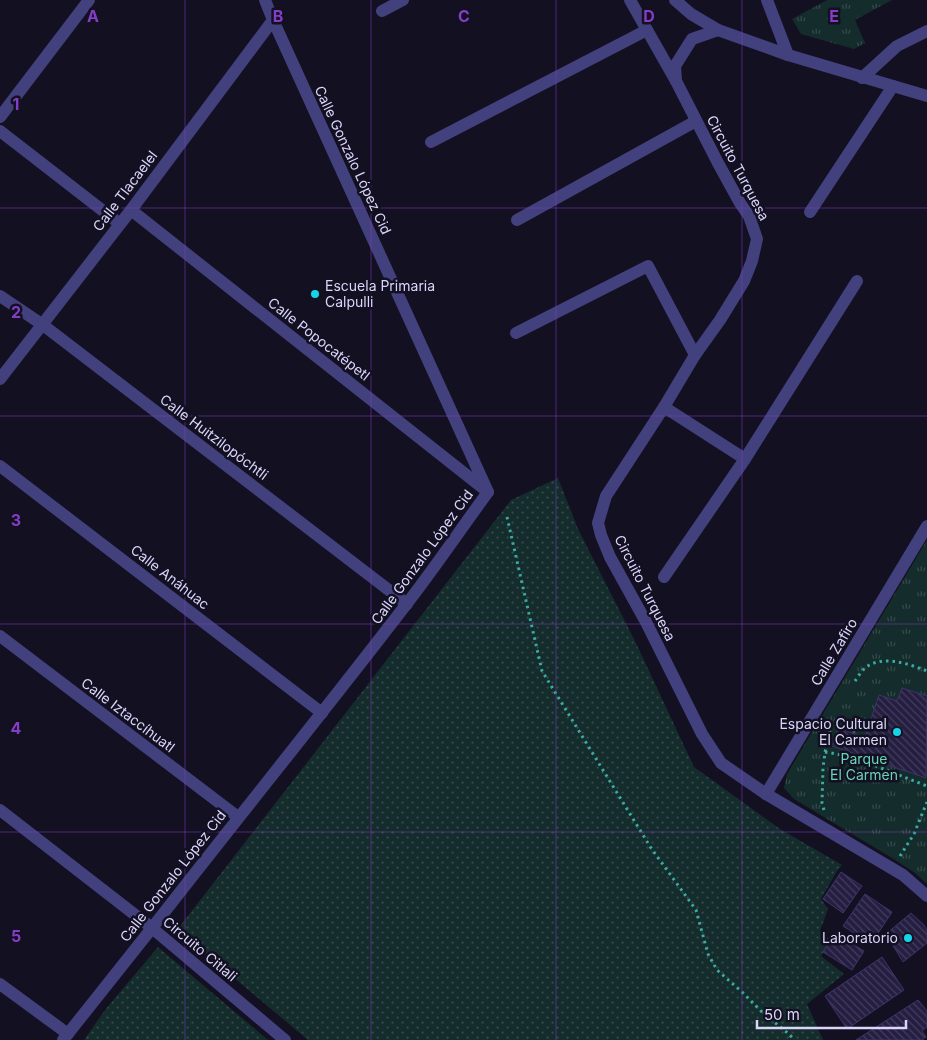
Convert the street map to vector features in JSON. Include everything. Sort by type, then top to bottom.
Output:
[{"type":"street","points":[[0,117],[89,0]]},
{"type":"street","name":"Calle Gonzalo López Cid","points":[[66,1037],[407,604],[488,492],[265,0]]},
{"type":"street","points":[[382,11],[403,0]]},
{"type":"street","name":"Circuito Turquesa","points":[[630,0],[676,81],[748,216],[757,239],[752,261],[744,281],[606,496],[598,523],[601,535],[610,557],[646,622],[702,734],[720,763],[766,794],[903,875],[927,896]]},
{"type":"street","points":[[675,0],[691,14],[718,30],[788,55],[927,96]]},
{"type":"street","points":[[767,0],[788,55]]},
{"type":"street","name":"Calle Tlacaelel","points":[[0,379],[131,210],[273,20]]},
{"type":"street","points":[[431,142],[647,30]]},
{"type":"street","points":[[676,81],[675,66],[692,39],[718,30]]},
{"type":"street","points":[[862,78],[897,46],[927,32]]},
{"type":"street","points":[[810,212],[893,86]]},
{"type":"street","points":[[517,220],[696,121]]},
{"type":"street","points":[[0,130],[120,224]]},
{"type":"street","name":"Calle Popocatépetl","points":[[131,210],[488,492]]},
{"type":"street","points":[[516,333],[648,266],[695,355]]},
{"type":"street","points":[[664,577],[745,459],[857,281]]},
{"type":"street","name":"Calle Huitzilopóchtli","points":[[0,296],[43,325],[407,604]]},
{"type":"street","points":[[664,407],[745,459]]},
{"type":"street","name":"Calle Anáhuac","points":[[0,466],[322,713]]},
{"type":"street","name":"Calle Zafiro","points":[[766,794],[927,526]]},
{"type":"street","name":"Calle Iztaccíhuatl","points":[[0,636],[238,817]]},
{"type":"street","name":"Circuito Citlali","points":[[0,810],[152,928],[286,1040]]},
{"type":"street","points":[[0,984],[66,1037]]},
{"type":"path","points":[[507,516],[542,671],[651,848],[696,910],[708,954],[717,970],[794,1040]]},
{"type":"path","points":[[851,686],[865,668],[880,660],[913,666],[927,671]]},
{"type":"path","points":[[830,832],[822,803],[825,752],[834,718]]},
{"type":"path","points":[[832,724],[857,732]]},
{"type":"path","points":[[825,752],[868,763],[927,786]]},
{"type":"path","points":[[897,861],[914,834],[927,802]]},
{"type":"green space","points":[[827,0],[892,0],[855,20],[865,43],[854,49],[801,34],[792,19]]},
{"type":"green space","points":[[558,478],[578,529],[635,641],[694,767],[780,829],[842,865],[821,899],[828,909],[820,931],[830,940],[821,956],[844,974],[807,1004],[823,1040],[308,1040],[177,930],[511,500]]},
{"type":"green space","name":"Parque El Carmen","points":[[927,540],[927,884],[897,861],[794,799],[784,788],[787,774]]},
{"type":"green space","points":[[158,947],[268,1040],[84,1040],[105,1010]]},
{"type":"building","name":"Espacio Cultural El Carmen","points":[[902,688],[927,696],[926,778],[832,746],[838,728],[865,737],[879,695],[897,701]]},
{"type":"building","points":[[841,872],[862,886],[843,913],[823,899]]},
{"type":"building","points":[[865,894],[892,912],[871,944],[843,926]]},
{"type":"building","name":"Laboratorio","points":[[911,913],[924,925],[927,931],[927,943],[903,962],[886,934]]},
{"type":"building","points":[[835,933],[864,951],[852,970],[823,952]]},
{"type":"building","points":[[882,957],[904,990],[847,1029],[825,996]]},
{"type":"building","points":[[918,1000],[927,1011],[927,1027],[922,1031],[926,1037],[922,1040],[856,1040]]},
{"type":"place","name":"Escuela Primaria Calpulli","points":[[315,294]]},
{"type":"place","name":"Espacio Cultural El Carmen","points":[[897,732]]},
{"type":"place","name":"Laboratorio","points":[[908,938]]}]
